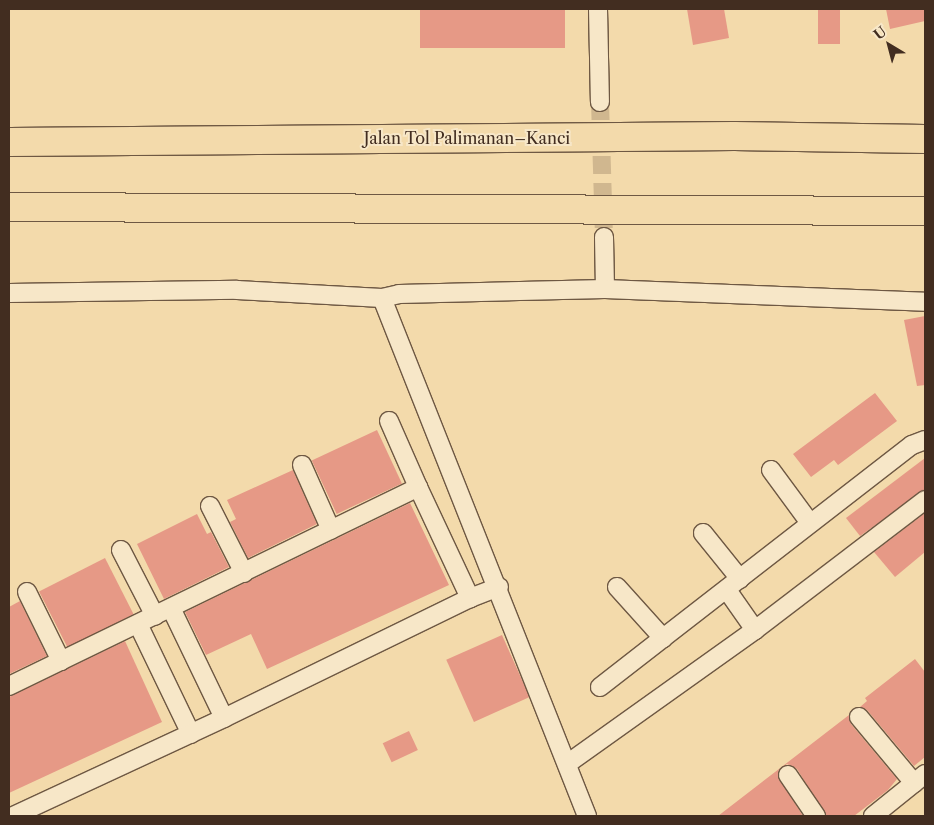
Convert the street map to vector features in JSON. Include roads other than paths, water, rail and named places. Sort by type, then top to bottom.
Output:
[{"type":"highway","name":"Jalan Tol Palimanan–Kanci","points":[[9,142],[734,136],[925,139]]},
{"type":"highway","points":[[9,208],[925,211]]},
{"type":"street","points":[[598,9],[600,102]]},
{"type":"street","points":[[604,237],[605,289]]},
{"type":"street","points":[[9,293],[237,290],[382,298],[399,294],[605,289],[925,302]]},
{"type":"street","points":[[382,298],[499,587],[587,816]]},
{"type":"street","points":[[389,421],[470,598]]},
{"type":"street","points":[[600,687],[734,585],[810,523],[912,445],[925,440]]},
{"type":"street","points":[[302,465],[332,530]]},
{"type":"street","points":[[771,470],[810,523]]},
{"type":"street","points":[[9,686],[418,487]]},
{"type":"street","points":[[567,764],[755,630],[925,500]]},
{"type":"street","points":[[210,506],[244,573]]},
{"type":"street","points":[[704,533],[734,585],[755,630]]},
{"type":"street","points":[[122,550],[154,616]]},
{"type":"street","points":[[13,816],[191,734],[470,598],[499,587]]},
{"type":"street","points":[[617,587],[663,638]]},
{"type":"street","points":[[27,592],[62,661]]},
{"type":"street","points":[[171,608],[224,718]]},
{"type":"street","points":[[138,624],[191,734]]},
{"type":"street","points":[[859,717],[920,779],[873,816]]},
{"type":"street","points":[[788,775],[816,816]]},
{"type":"tunnel","points":[[600,102],[604,237]]}]
